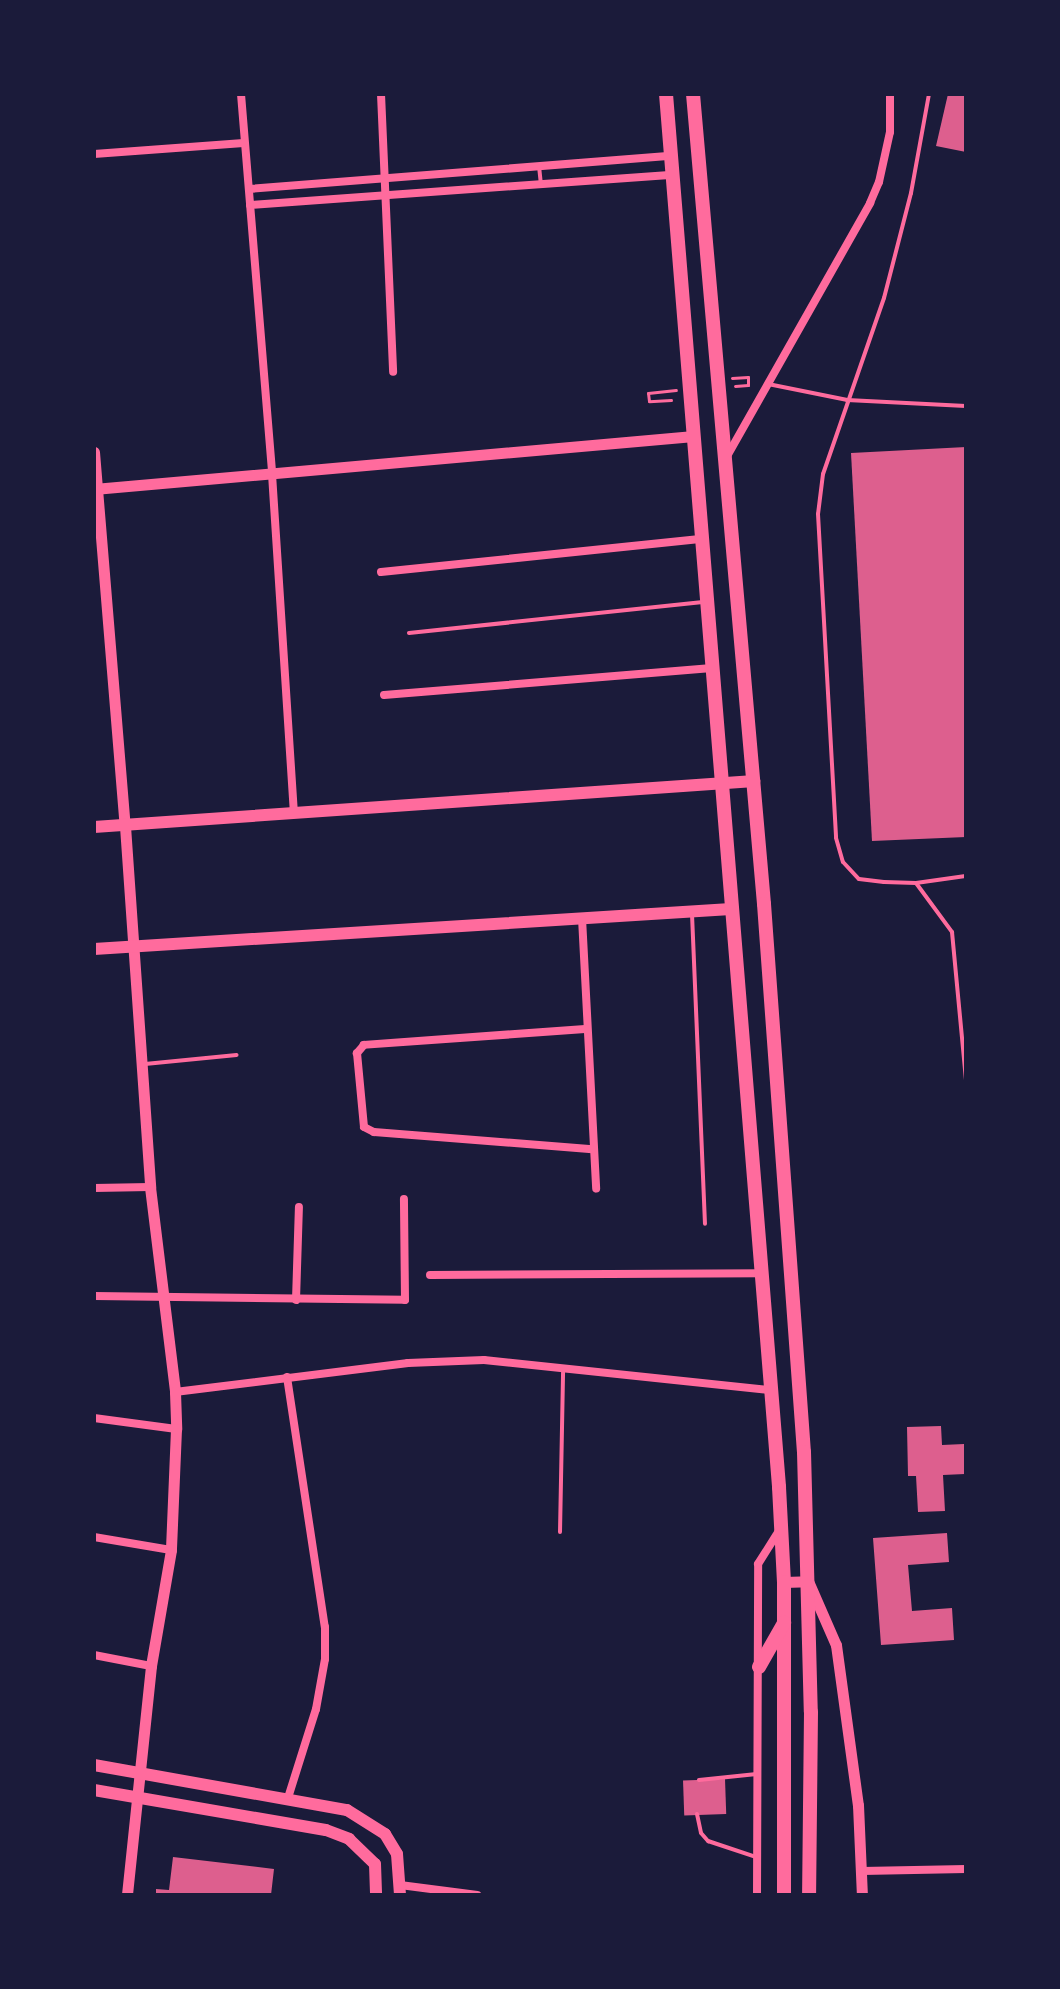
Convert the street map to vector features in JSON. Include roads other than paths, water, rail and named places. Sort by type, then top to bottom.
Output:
[{"type":"main road","points":[[666,94],[781,1528],[784,1582],[782,1891]]},
{"type":"main road","points":[[693,94],[754,781],[804,1438],[811,1712],[809,1895]]},
{"type":"main road","points":[[94,827],[754,781]]},
{"type":"main road","points":[[94,949],[731,909]]},
{"type":"main road","points":[[759,1667],[784,1623]]},
{"type":"main road","points":[[94,1765],[347,1810],[375,1826],[397,1854],[400,1890]]},
{"type":"main road","points":[[94,1790],[326,1830],[349,1839],[375,1864],[376,1890]]},
{"type":"street","points":[[241,94],[272,474],[294,813]]},
{"type":"street","points":[[381,94],[393,372]]},
{"type":"street","points":[[726,459],[879,182],[890,132],[890,94]]},
{"type":"street","points":[[94,154],[244,143]]},
{"type":"street","points":[[249,189],[671,156]]},
{"type":"street","points":[[250,205],[673,175]]},
{"type":"street","points":[[96,489],[694,436]]},
{"type":"street","points":[[94,452],[125,826],[150,1187],[161,1298],[175,1392],[176,1429],[171,1550],[151,1666],[127,1895]]},
{"type":"street","points":[[381,572],[702,539]]},
{"type":"street","points":[[384,695],[712,668]]},
{"type":"street","points":[[582,918],[585,1029],[596,1189]]},
{"type":"street","points":[[585,1029],[364,1045],[357,1053],[364,1127],[374,1132],[592,1149]]},
{"type":"street","points":[[94,1188],[150,1187]]},
{"type":"street","points":[[94,1296],[405,1300],[404,1199]]},
{"type":"street","points":[[296,1300],[299,1207]]},
{"type":"street","points":[[430,1275],[762,1273]]},
{"type":"street","points":[[175,1392],[408,1363],[484,1360],[771,1390]]},
{"type":"street","points":[[287,1377],[325,1627],[325,1659],[316,1709],[288,1798]]},
{"type":"street","points":[[94,1418],[176,1429]]},
{"type":"street","points":[[757,1895],[758,1564],[781,1528]]},
{"type":"street","points":[[94,1537],[171,1550]]},
{"type":"street","points":[[784,1582],[808,1581],[839,1658],[858,1805],[862,1895]]},
{"type":"street","points":[[94,1655],[151,1666]]},
{"type":"street","points":[[862,1871],[966,1869]]},
{"type":"street","points":[[400,1890],[477,1895]]},
{"type":"lane","points":[[929,94],[911,193],[884,298],[823,474],[818,514],[836,838],[843,862],[859,879],[916,883],[966,876]]},
{"type":"lane","points":[[539,166],[541,185]]},
{"type":"lane","points":[[768,384],[847,400],[966,406]]},
{"type":"lane","points":[[409,633],[707,602]]},
{"type":"lane","points":[[916,883],[952,932],[966,1081]]},
{"type":"lane","points":[[691,912],[705,1224]]},
{"type":"lane","points":[[143,1064],[237,1055]]},
{"type":"lane","points":[[560,1532],[563,1370]]},
{"type":"lane","points":[[699,1780],[759,1774]]},
{"type":"lane","points":[[697,1814],[701,1833],[708,1841],[759,1857]]}]
